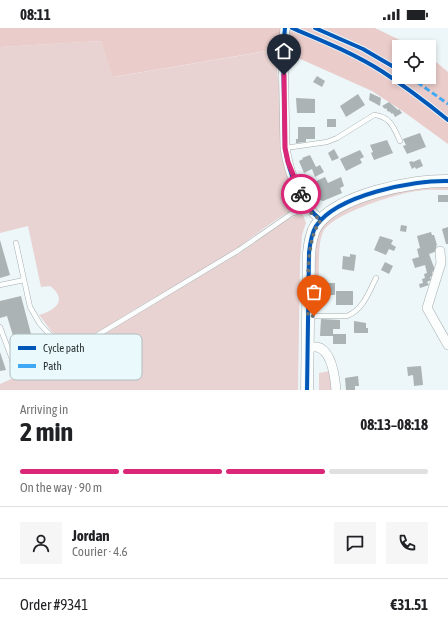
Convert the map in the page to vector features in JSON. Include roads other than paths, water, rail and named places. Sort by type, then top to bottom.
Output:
[{"type":"street","points":[[285,28],[283,49],[285,148],[292,174],[308,208],[311,213],[325,217]]},
{"type":"street","points":[[307,390],[311,239],[314,230],[325,217],[348,203],[392,188],[423,182],[448,181]]},
{"type":"street","points":[[440,252],[441,263],[428,308],[448,345]]},
{"type":"street","points":[[307,348],[318,347],[324,351],[334,370],[336,390]]},
{"type":"lane","points":[[285,148],[327,142],[337,138],[374,115],[386,118],[392,123],[400,141]]},
{"type":"lane","points":[[99,334],[240,250],[290,214],[308,208]]},
{"type":"lane","points":[[16,243],[30,307],[40,324],[49,334]]},
{"type":"lane","points":[[308,316],[347,316],[352,314],[364,302],[376,278]]},
{"type":"lane","points":[[0,285],[24,280]]},
{"type":"lane","points":[[0,327],[10,354]]}]
